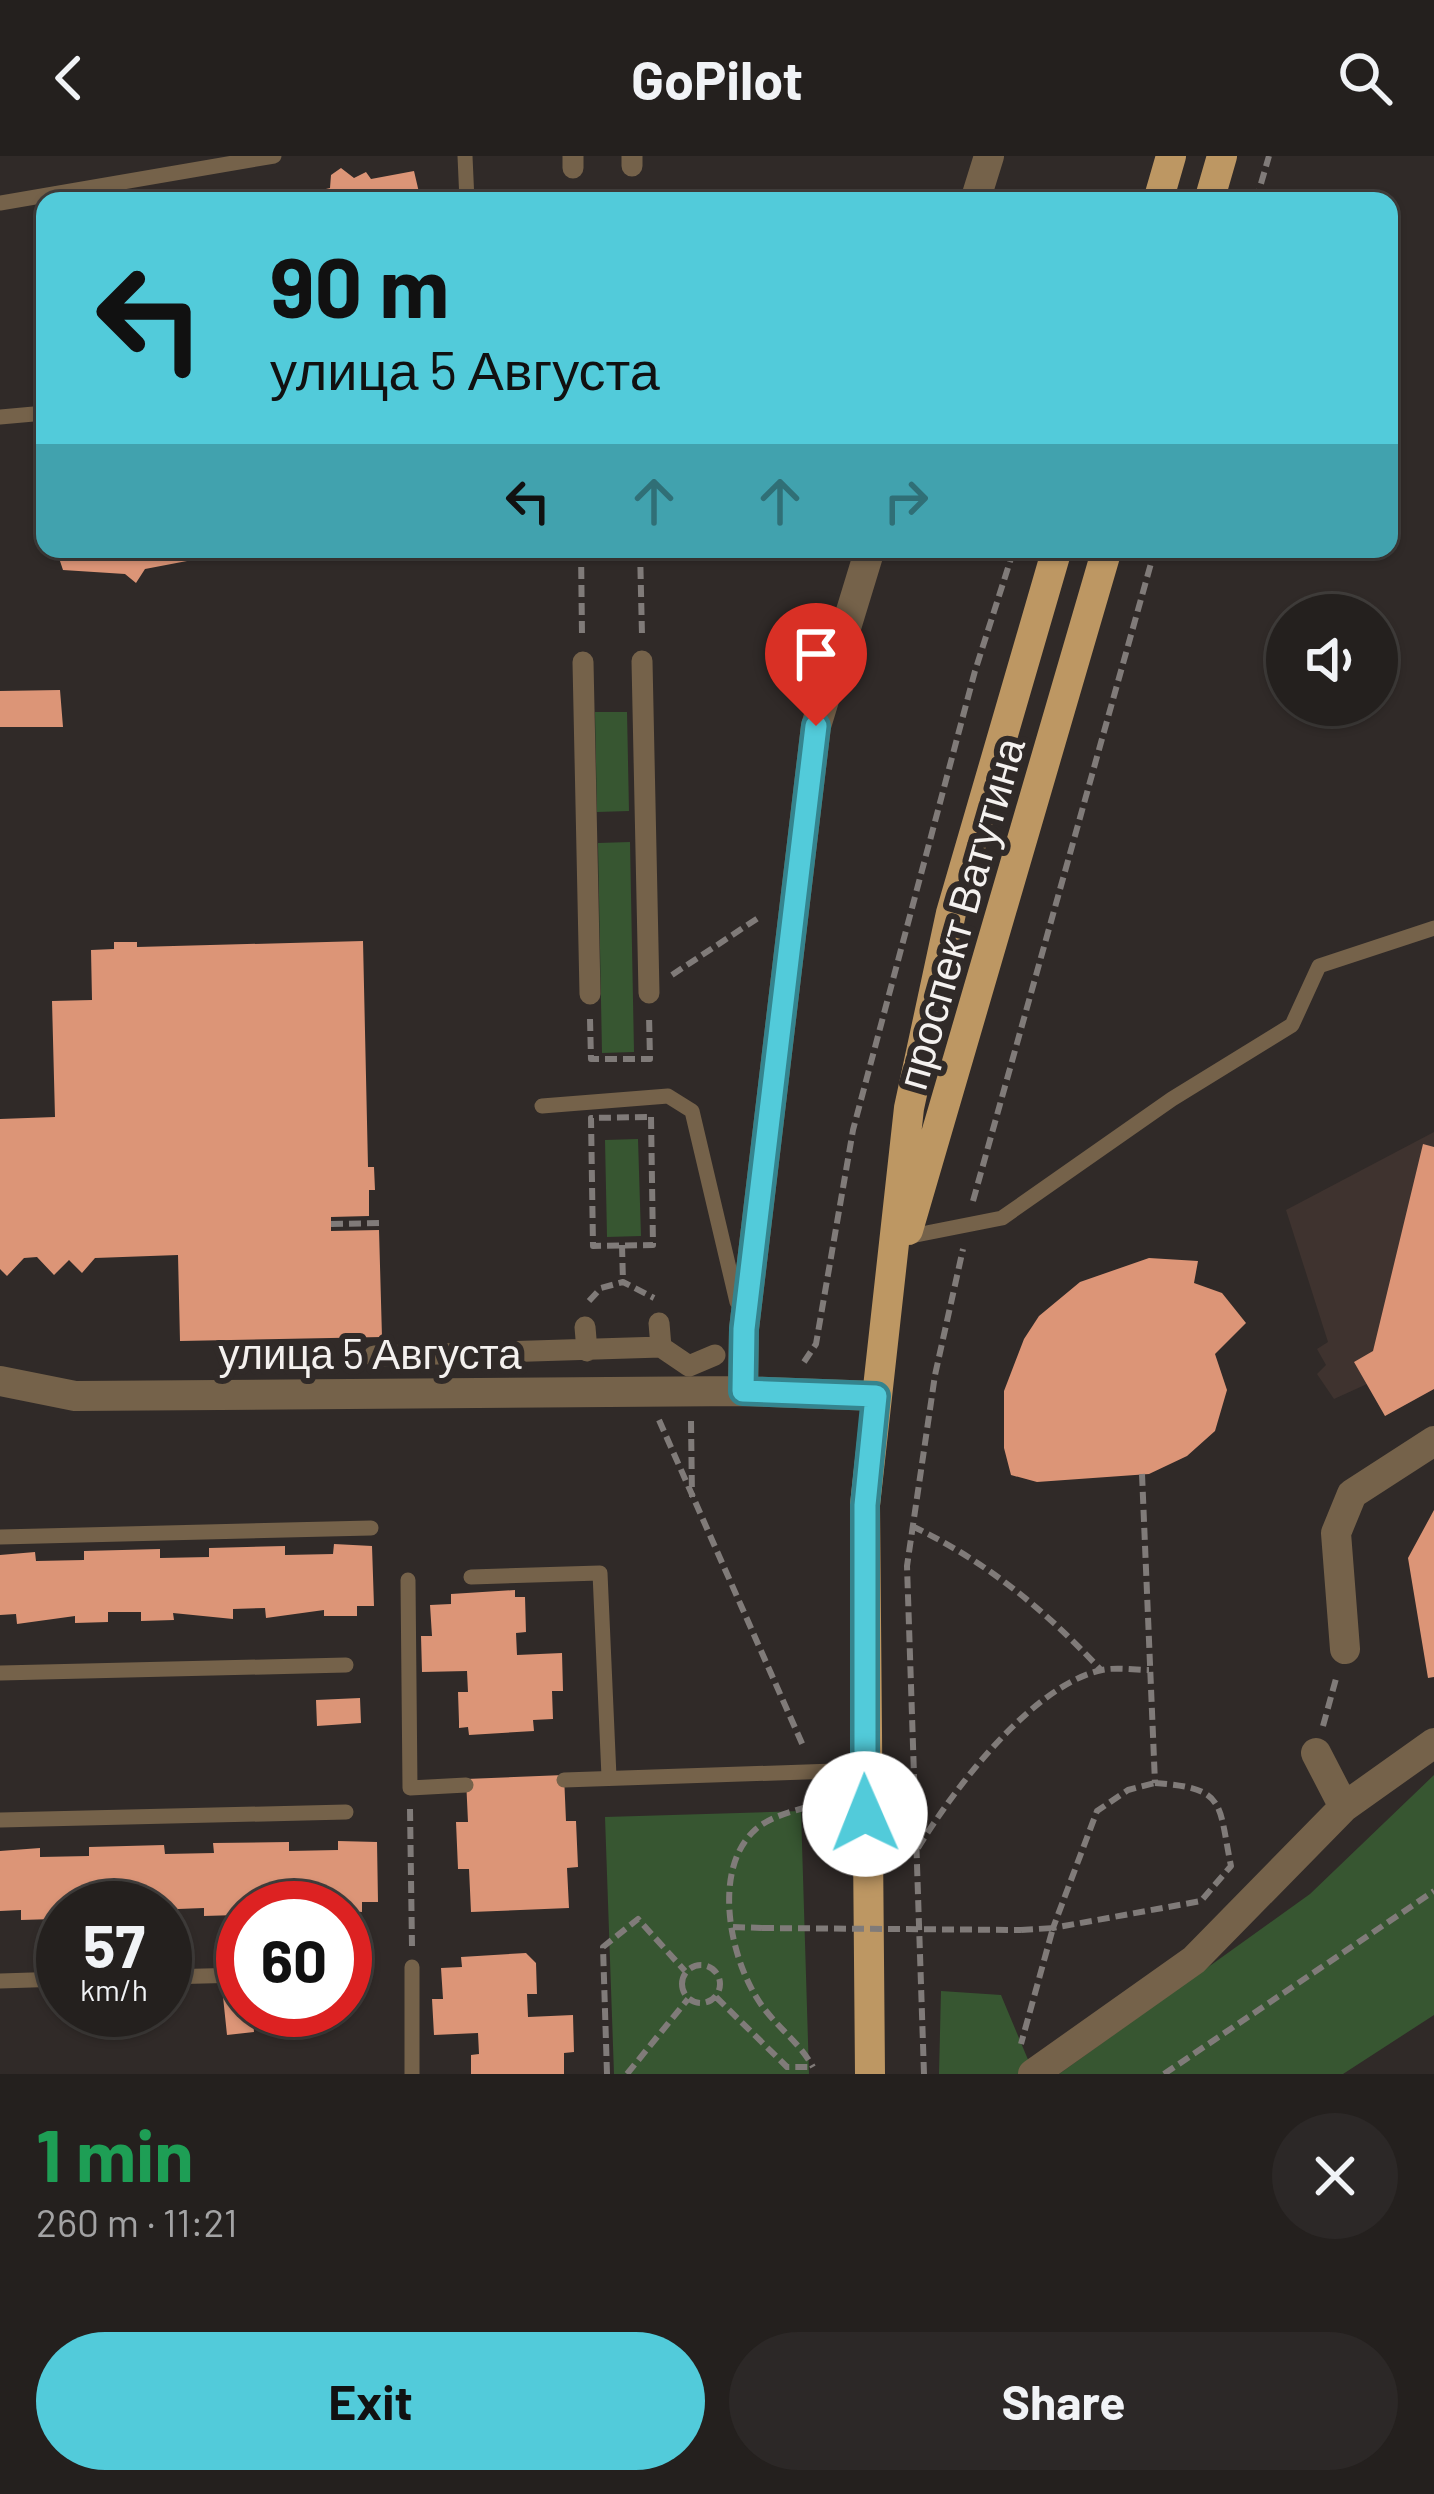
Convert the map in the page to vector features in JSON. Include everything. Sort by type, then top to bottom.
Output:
[{"type":"main road","points":[[1161,192],[1171,156]]},
{"type":"main road","points":[[1212,192],[1222,156]]},
{"type":"main road","name":"проспект Ватутина","points":[[870,2074],[865,1505],[909,1108],[951,913],[1054,558]]},
{"type":"main road","name":"проспект Ватутина","points":[[886,1298],[1104,558]]},
{"type":"street","points":[[978,192],[989,156]]},
{"type":"street","points":[[743,1391],[744,1329],[816,726],[866,558]]},
{"type":"street","points":[[643,661],[649,992]]},
{"type":"street","points":[[583,662],[590,994]]},
{"type":"street","points":[[659,1323],[661,1347],[690,1378],[715,1355]]},
{"type":"street","points":[[585,1328],[587,1351]]},
{"type":"street","points":[[374,1356],[661,1347]]},
{"type":"street","name":"улица 5 Августа","points":[[0,1382],[75,1396],[690,1378],[743,1391],[876,1396]]},
{"type":"street","points":[[1345,1649],[1336,1533],[1352,1494],[1434,1441]]},
{"type":"street","points":[[1026,2065],[1194,1960],[1344,1808],[1434,1743]]},
{"type":"street","points":[[1316,1753],[1344,1808]]},
{"type":"lane","points":[[60,192],[274,156]]},
{"type":"lane","points":[[465,156],[467,192]]},
{"type":"lane","points":[[0,202],[36,196]]},
{"type":"lane","points":[[0,417],[36,414]]},
{"type":"lane","points":[[906,1237],[1002,1218],[1172,1099],[1292,1025],[1319,966],[1434,928]]},
{"type":"lane","points":[[542,1106],[668,1096],[692,1112],[744,1329]]},
{"type":"lane","points":[[0,1537],[371,1528]]},
{"type":"lane","points":[[471,1576],[600,1573],[609,1778]]},
{"type":"lane","points":[[408,1580],[410,1788],[466,1785]]},
{"type":"lane","points":[[0,1673],[346,1665]]},
{"type":"lane","points":[[564,1780],[864,1770]]},
{"type":"lane","points":[[0,1820],[346,1812]]},
{"type":"lane","points":[[412,1967],[412,2074]]},
{"type":"lane","points":[[0,1981],[36,1980]]},
{"type":"path","points":[[1259,192],[1269,156]]},
{"type":"path","points":[[581,558],[583,662]]},
{"type":"path","points":[[640,558],[643,661]]},
{"type":"path","points":[[797,1366],[810,1359],[816,1344],[853,1130],[975,671],[1011,558]]},
{"type":"path","points":[[924,2074],[908,1566],[912,1526],[935,1376],[994,1114],[1152,558]]},
{"type":"path","points":[[590,994],[591,1059],[650,1059],[649,992],[767,913]]},
{"type":"path","points":[[591,1118],[593,1246],[652,1245],[651,1118]]},
{"type":"path","points":[[331,1224],[381,1222]]},
{"type":"path","points":[[585,1328],[590,1299],[601,1288],[622,1282],[622,1245]]},
{"type":"path","points":[[690,1378],[693,1501]]},
{"type":"path","points":[[653,1406],[804,1748]]},
{"type":"path","points":[[1142,1474],[1155,1783]]},
{"type":"path","points":[[912,1526],[982,1563],[1042,1608],[1101,1670]]},
{"type":"path","points":[[1316,1753],[1345,1649]]},
{"type":"path","points":[[916,1852],[949,1797],[987,1750],[1057,1694],[1101,1670],[1149,1670]]},
{"type":"path","points":[[733,1928],[1021,1930],[1053,1928],[1201,1901],[1231,1867],[1218,1802],[1198,1786],[1155,1783],[1128,1790],[1096,1811],[1053,1928],[1024,2020],[1026,2065]]},
{"type":"path","points":[[410,1788],[412,1930]]},
{"type":"path","points":[[716,1996],[784,2071],[814,2067],[751,1986],[733,1928],[731,1876],[740,1848],[757,1828],[807,1807]]},
{"type":"path","points":[[1164,2074],[1434,1891]]},
{"type":"path","points":[[607,2074],[604,1947],[638,1919],[686,1971]]},
{"type":"path","points":[[699,1964],[713,1969],[721,1982],[716,1996],[702,2003],[688,1999],[681,1986],[686,1971],[699,1964]]},
{"type":"path","points":[[627,2074],[688,1999]]},
{"type":"shaded area","points":[[1434,1132],[1434,1389],[1385,1416],[1367,1384],[1334,1399],[1317,1374],[1326,1365],[1317,1349],[1328,1342],[1286,1210]]},
{"type":"green space","points":[[595,712],[627,712],[629,811],[597,812]]},
{"type":"green space","points":[[630,842],[634,1052],[602,1053],[598,843]]},
{"type":"green space","points":[[638,1139],[641,1236],[607,1237],[605,1140]]},
{"type":"green space","points":[[1434,1775],[1434,2015],[1343,2074],[1059,2074],[1310,1894]]},
{"type":"green space","points":[[801,1811],[809,2074],[614,2074],[605,1817]]},
{"type":"green space","points":[[941,1991],[1001,1995],[1034,2074],[939,2074]]},
{"type":"building","points":[[341,168],[354,178],[366,172],[371,179],[414,171],[419,192],[314,192],[330,188],[331,175]]},
{"type":"building","points":[[59,558],[203,558],[145,569],[136,583],[125,574],[63,570]]},
{"type":"building","points":[[60,690],[63,727],[0,727],[0,691]]},
{"type":"building","points":[[363,941],[368,1167],[374,1167],[375,1190],[369,1190],[369,1216],[331,1217],[331,1231],[379,1230],[382,1337],[180,1341],[178,1255],[95,1258],[82,1273],[69,1260],[54,1275],[37,1257],[24,1258],[7,1276],[0,1269],[0,1119],[55,1117],[52,1001],[92,1000],[91,950],[114,949],[114,942],[137,942],[137,947]]},
{"type":"building","points":[[1423,1144],[1434,1147],[1434,1389],[1385,1416],[1354,1362],[1373,1351]]},
{"type":"building","points":[[1149,1258],[1198,1261],[1194,1283],[1222,1293],[1246,1323],[1215,1354],[1227,1390],[1215,1431],[1187,1456],[1149,1474],[1037,1482],[1011,1475],[1004,1448],[1004,1391],[1024,1339],[1039,1316],[1080,1282]]},
{"type":"building","points":[[1434,1510],[1434,1677],[1428,1678],[1408,1558]]},
{"type":"building","points":[[334,1544],[372,1546],[374,1606],[357,1606],[357,1616],[324,1616],[324,1610],[266,1618],[265,1608],[233,1609],[233,1619],[173,1613],[174,1620],[141,1621],[141,1612],[108,1612],[108,1622],[75,1623],[75,1616],[17,1624],[16,1614],[0,1615],[0,1555],[35,1552],[36,1561],[84,1560],[84,1551],[160,1549],[160,1558],[209,1557],[209,1548],[285,1546],[285,1555],[333,1554]]},
{"type":"building","points":[[515,1590],[515,1597],[525,1597],[526,1632],[516,1633],[517,1655],[562,1653],[563,1691],[552,1691],[553,1719],[533,1720],[534,1731],[469,1735],[468,1727],[459,1728],[458,1692],[468,1692],[467,1671],[422,1672],[421,1636],[432,1636],[430,1605],[451,1604],[451,1594]]},
{"type":"building","points":[[360,1698],[361,1723],[317,1726],[316,1700]]},
{"type":"building","points":[[564,1775],[566,1821],[576,1821],[578,1867],[567,1868],[569,1908],[471,1912],[469,1869],[458,1869],[456,1822],[468,1822],[466,1779]]},
{"type":"building","points":[[338,1841],[377,1842],[378,1902],[372,1902],[372,1881],[216,1881],[216,1916],[204,1916],[204,1908],[192,1908],[192,1881],[36,1881],[36,1920],[21,1920],[21,1910],[0,1911],[0,1851],[40,1848],[40,1857],[89,1856],[89,1847],[164,1845],[165,1854],[214,1853],[213,1843],[289,1842],[289,1851],[338,1850]]},
{"type":"building","points":[[526,1953],[536,1963],[537,1994],[527,1994],[528,2017],[573,2015],[574,2052],[564,2053],[564,2074],[471,2074],[471,2055],[479,2054],[478,2033],[434,2035],[432,1999],[443,1999],[441,1968],[462,1967],[461,1957]]},
{"type":"route","points":[[816,726],[744,1329],[743,1391],[876,1396],[865,1505],[865,1814]]}]
